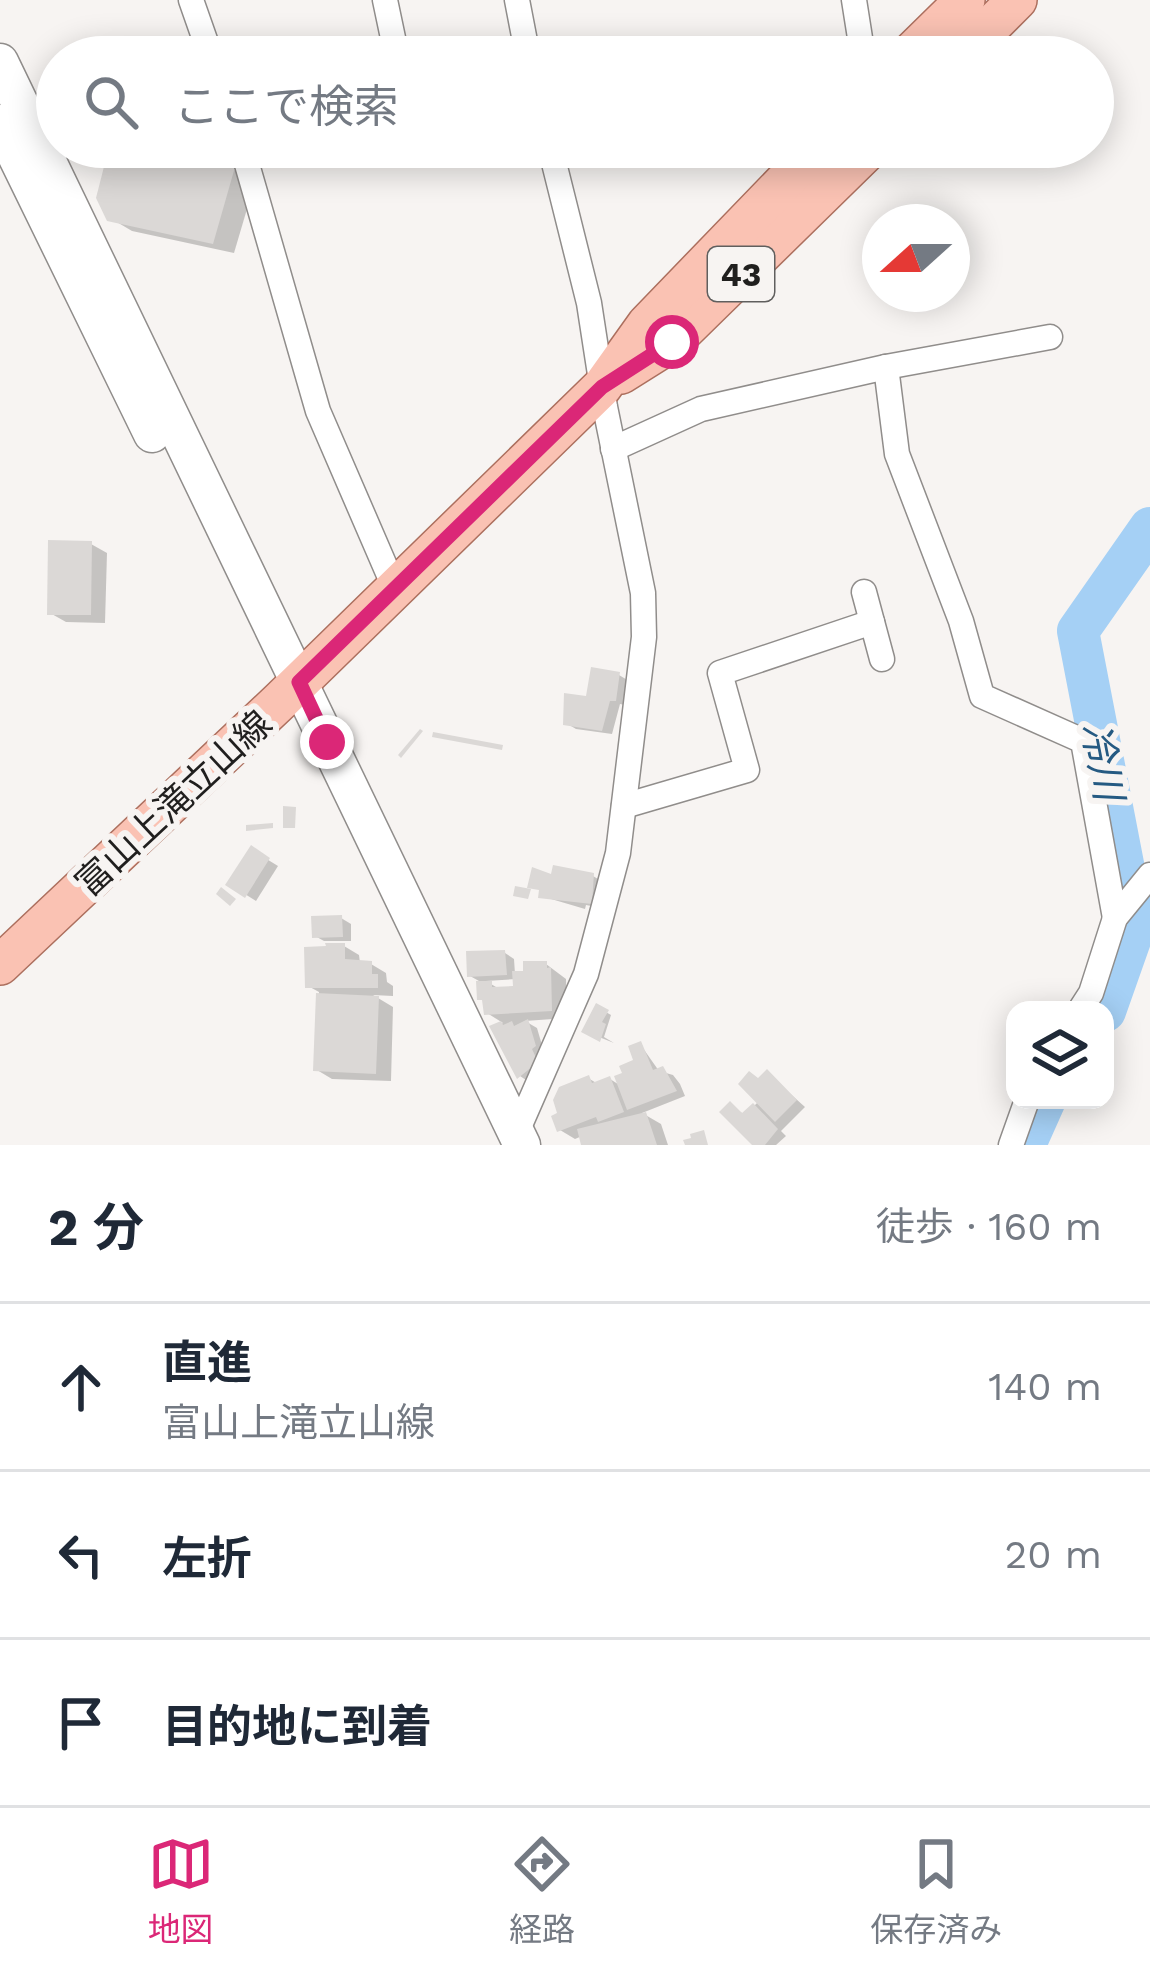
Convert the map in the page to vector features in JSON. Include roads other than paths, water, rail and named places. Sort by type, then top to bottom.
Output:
[{"type":"main road","points":[[928,36],[965,0]]},
{"type":"main road","points":[[981,36],[1016,0]]},
{"type":"main road","name":"富山上滝立山線","points":[[0,965],[602,387],[647,324],[798,168]]},
{"type":"main road","name":"富山上滝立山線","points":[[602,387],[672,342],[850,168]]},
{"type":"street","points":[[191,0],[204,36]]},
{"type":"street","points":[[385,0],[393,36]]},
{"type":"street","points":[[517,0],[524,36]]},
{"type":"street","points":[[854,0],[860,36]]},
{"type":"street","points":[[0,62],[36,140]]},
{"type":"street","points":[[0,123],[511,1141]]},
{"type":"street","points":[[49,168],[289,692]]},
{"type":"street","points":[[248,168],[318,411],[395,589]]},
{"type":"street","points":[[511,1141],[586,974],[618,853],[644,637],[643,593],[589,303],[555,168]]},
{"type":"street","points":[[613,449],[701,409],[886,367],[1050,337]]},
{"type":"street","points":[[886,367],[897,454],[962,621],[982,696],[1083,741],[1115,919]]},
{"type":"street","points":[[864,592],[882,658]]},
{"type":"street","points":[[624,806],[747,770],[720,673],[872,622]]},
{"type":"street","points":[[1086,1001],[1115,919],[1150,875]]},
{"type":"street","points":[[1011,1145],[1025,1109]]},
{"type":"waterway","name":"冷川","points":[[1109,1001],[1135,926],[1078,631],[1150,528]]},
{"type":"waterway","name":"冷川","points":[[1028,1138],[1041,1109]]}]
